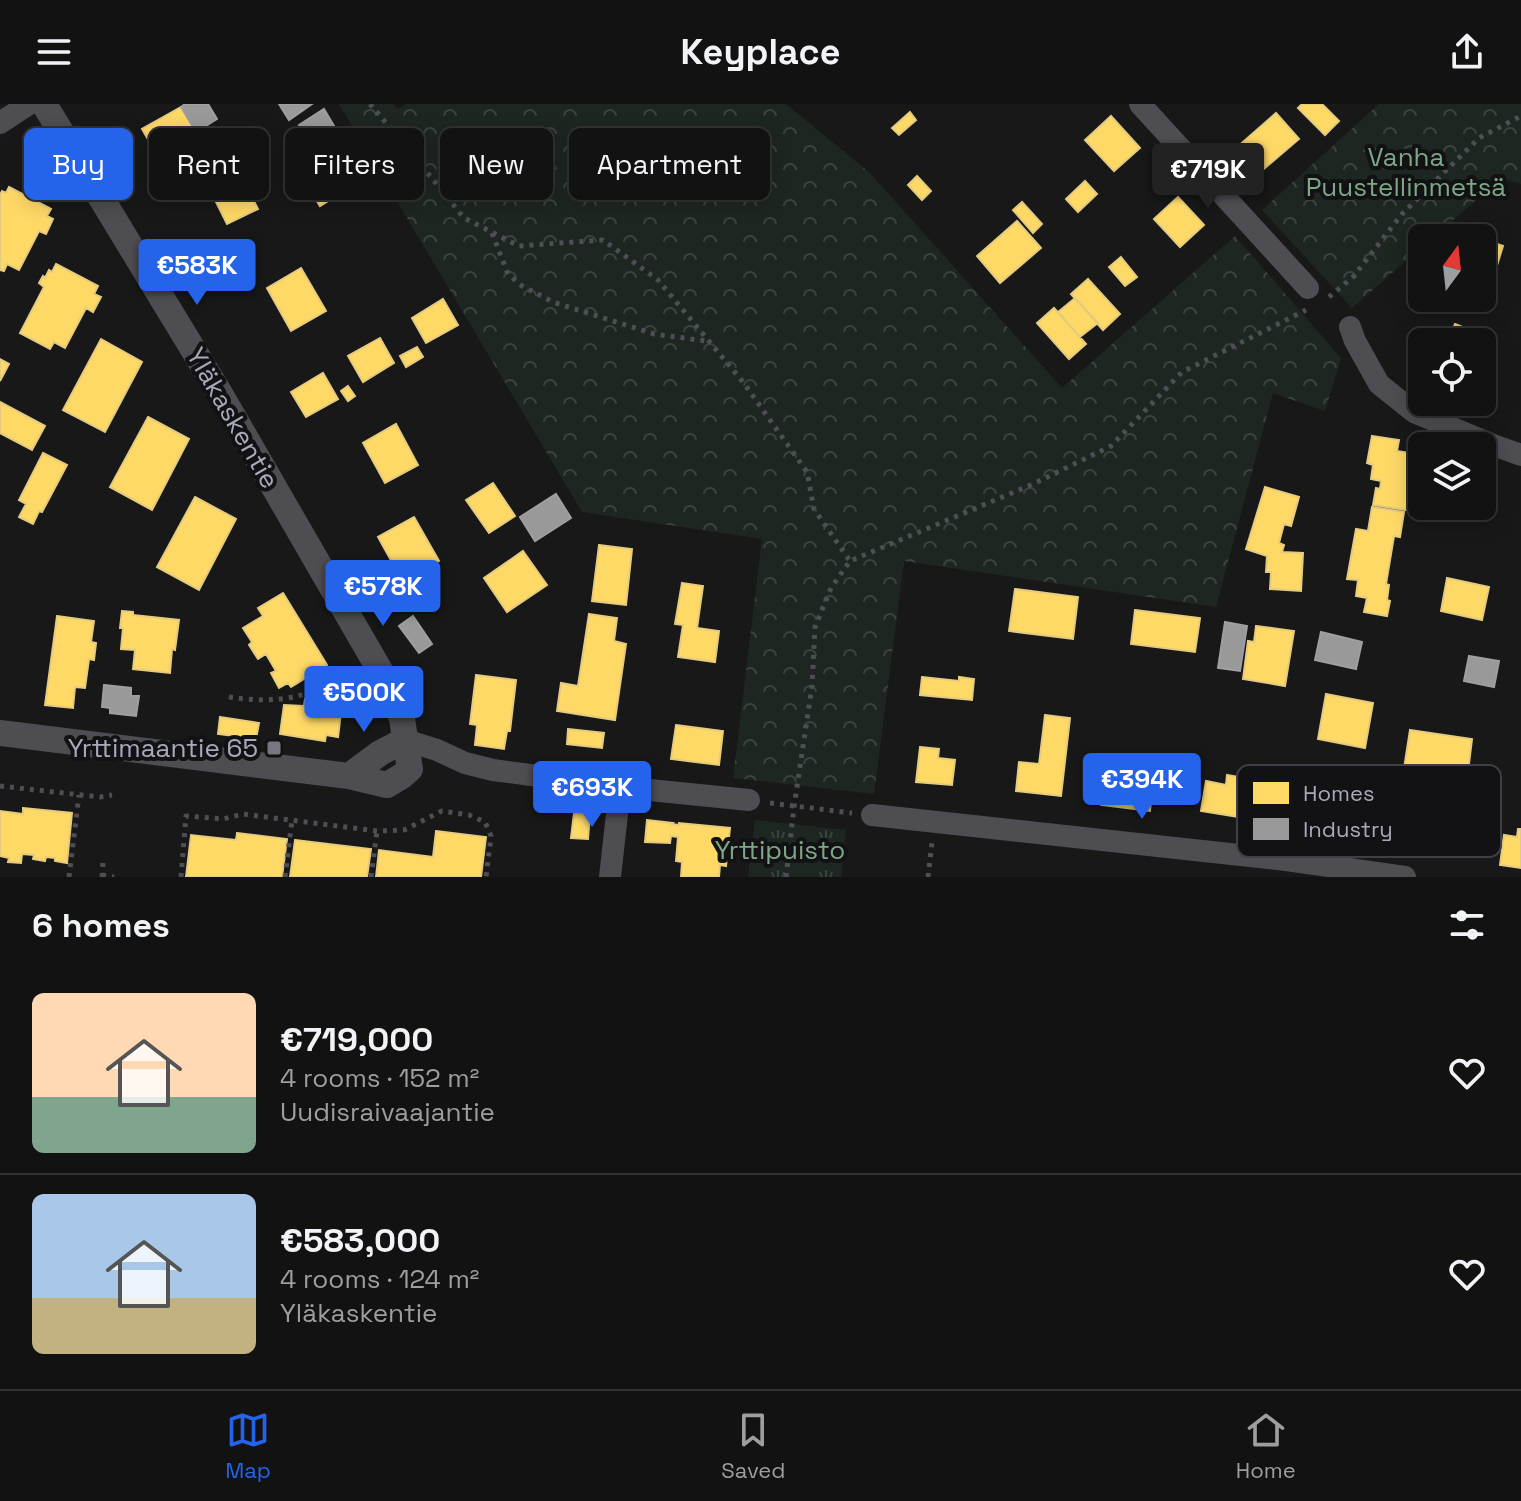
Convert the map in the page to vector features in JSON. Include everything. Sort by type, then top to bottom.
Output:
[{"type":"street","points":[[0,123],[29,104]]},
{"type":"street","name":"Yläkaskentie","points":[[0,733],[349,776],[387,785],[410,769],[402,719],[393,693],[219,392],[44,104]]},
{"type":"street","points":[[1140,104],[1312,300]]},
{"type":"street","points":[[1350,327],[1379,384],[1414,412],[1521,455]]},
{"type":"street","points":[[405,740],[465,763],[493,770],[749,800]]},
{"type":"street","points":[[610,877],[620,787]]},
{"type":"street","points":[[872,815],[1237,855]]},
{"type":"street","points":[[1258,857],[1405,877]]},
{"type":"path","points":[[370,104],[464,218],[519,246],[603,240],[658,280],[743,382],[807,472],[814,509],[850,561]]},
{"type":"path","points":[[786,877],[812,686],[815,627],[831,588],[850,561],[1031,485],[1111,446],[1182,372],[1353,277],[1402,214],[1479,138],[1521,116]]},
{"type":"path","points":[[492,233],[508,274],[533,292],[553,302],[654,334],[707,341]]},
{"type":"path","points":[[229,697],[249,700],[292,698],[312,691],[356,665]]},
{"type":"path","points":[[0,786],[100,797],[112,795]]},
{"type":"path","points":[[69,877],[79,795]]},
{"type":"path","points":[[749,800],[872,815]]},
{"type":"path","points":[[181,877],[186,816],[223,819],[243,814],[377,831],[404,830],[442,811],[469,815],[485,822],[491,836],[486,877]]},
{"type":"path","points":[[285,877],[292,820]]},
{"type":"path","points":[[928,877],[934,822]]},
{"type":"path","points":[[371,877],[377,831]]},
{"type":"path","points":[[103,863],[102,876],[114,877]]},
{"type":"green space","points":[[339,104],[394,104],[397,109],[407,104],[786,104],[870,173],[1062,388],[1235,236],[1341,358],[1325,411],[1273,393],[1216,607],[904,561],[874,794],[733,778],[762,539],[582,512],[396,200],[424,200],[424,128],[353,128]]},
{"type":"green space","name":"Vanha Puustellinmetsä","points":[[1379,104],[1521,104],[1521,184],[1501,178],[1449,224],[1408,224],[1408,259],[1352,308],[1262,210]]},
{"type":"green space","name":"Yrttipuisto","points":[[755,820],[846,830],[841,877],[748,877]]},
{"type":"building: Homes","points":[[1302,104],[1322,104],[1339,121],[1325,135],[1298,108]]},
{"type":"building: Homes","points":[[181,107],[193,128],[149,128],[149,141],[142,129]]},
{"type":"building: Homes","points":[[910,112],[916,120],[899,135],[892,128]]},
{"type":"building: Homes","points":[[1276,113],[1299,139],[1258,174],[1236,148]]},
{"type":"building: Homes","points":[[1111,116],[1140,148],[1114,171],[1085,140]]},
{"type":"building: Homes","points":[[917,176],[931,191],[922,200],[908,185]]},
{"type":"building: Homes","points":[[1085,181],[1097,194],[1078,212],[1066,199]]},
{"type":"building: Homes","points":[[9,187],[24,195],[24,200],[34,200],[51,209],[47,216],[53,219],[46,234],[39,231],[19,270],[7,264],[4,271],[0,270],[0,195],[2,191],[6,193]]},
{"type":"building: Homes","points":[[1178,197],[1204,225],[1180,247],[1154,219]]},
{"type":"building: Homes","points":[[215,200],[253,200],[258,209],[227,224]]},
{"type":"building: Homes","points":[[1022,202],[1042,224],[1033,233],[1013,210]]},
{"type":"building: Homes","points":[[1017,221],[1041,248],[1000,283],[977,256]]},
{"type":"building: Homes","points":[[1496,244],[1503,246],[1496,269]]},
{"type":"building: Homes","points":[[1121,257],[1137,277],[1125,286],[1109,267]]},
{"type":"building: Homes","points":[[56,264],[98,286],[94,294],[101,297],[93,312],[86,308],[65,348],[54,342],[50,349],[20,333],[44,287],[39,283]]},
{"type":"building: Homes","points":[[301,268],[326,311],[291,331],[267,288]]},
{"type":"building: Homes","points":[[1088,279],[1120,314],[1103,330],[1071,294]]},
{"type":"building: Homes","points":[[1075,298],[1098,323],[1080,337],[1058,312]]},
{"type":"building: Homes","points":[[443,299],[458,325],[426,343],[412,318]]},
{"type":"building: Homes","points":[[1054,308],[1086,344],[1069,359],[1037,323]]},
{"type":"building: Homes","points":[[380,338],[394,363],[363,382],[348,356]]},
{"type":"building: Homes","points":[[101,339],[142,362],[105,432],[63,410]]},
{"type":"building: Homes","points":[[417,347],[423,357],[406,367],[400,356]]},
{"type":"building: Homes","points":[[0,359],[9,364],[0,381]]},
{"type":"building: Homes","points":[[323,373],[338,399],[306,417],[291,392]]},
{"type":"building: Homes","points":[[348,386],[355,396],[348,401],[341,391]]},
{"type":"building: Homes","points":[[0,402],[45,426],[32,450],[0,433]]},
{"type":"building: Homes","points":[[148,417],[189,439],[152,510],[110,487]]},
{"type":"building: Homes","points":[[396,424],[418,465],[385,483],[363,443]]},
{"type":"building: Homes","points":[[1372,436],[1399,440],[1397,451],[1408,453],[1406,510],[1373,505],[1376,488],[1380,489],[1381,481],[1371,479],[1373,465],[1367,463]]},
{"type":"building: Homes","points":[[43,453],[67,465],[33,524],[19,517],[26,504],[19,500]]},
{"type":"building: Homes","points":[[493,483],[515,516],[489,533],[466,500]]},
{"type":"building: Homes","points":[[1265,487],[1299,497],[1291,526],[1284,524],[1279,543],[1284,545],[1282,552],[1303,553],[1301,591],[1270,589],[1271,572],[1266,572],[1267,556],[1246,549]]},
{"type":"building: Homes","points":[[195,497],[236,519],[199,590],[157,567]]},
{"type":"building: Homes","points":[[1372,507],[1404,512],[1400,537],[1394,536],[1386,584],[1389,585],[1387,600],[1390,601],[1387,616],[1364,612],[1367,598],[1356,596],[1358,580],[1347,579],[1356,529],[1368,531]]},
{"type":"building: Homes","points":[[414,517],[439,561],[403,582],[378,537]]},
{"type":"building: Homes","points":[[599,545],[632,549],[626,605],[592,601]]},
{"type":"building: Homes","points":[[523,551],[547,585],[507,612],[484,578]]},
{"type":"building: Homes","points":[[1447,578],[1489,587],[1482,620],[1441,611]]},
{"type":"building: Homes","points":[[682,583],[703,586],[697,628],[719,631],[715,662],[678,657],[683,625],[675,624]]},
{"type":"building: Homes","points":[[1015,589],[1078,597],[1073,639],[1009,631]]},
{"type":"building: Homes","points":[[283,593],[327,665],[291,687],[288,683],[279,688],[271,673],[276,671],[266,654],[258,659],[243,628],[263,616],[258,608]]},
{"type":"building: Homes","points":[[1135,610],[1200,618],[1195,652],[1131,644]]},
{"type":"building: Homes","points":[[122,611],[179,620],[170,673],[133,669],[135,650],[121,649]]},
{"type":"building: Homes","points":[[589,614],[617,618],[614,641],[626,644],[615,720],[557,711],[561,683],[578,686]]},
{"type":"building: Homes","points":[[57,616],[94,621],[91,642],[96,643],[94,660],[89,659],[85,688],[75,687],[73,708],[45,705]]},
{"type":"building: Homes","points":[[1256,626],[1294,631],[1285,686],[1243,679],[1248,641],[1254,642]]},
{"type":"building: Homes","points":[[476,675],[516,680],[510,731],[507,731],[504,749],[475,745],[477,725],[470,724]]},
{"type":"building: Homes","points":[[922,677],[959,681],[959,677],[974,679],[972,700],[920,695]]},
{"type":"building: Homes","points":[[1326,694],[1373,703],[1365,748],[1318,739]]},
{"type":"building: Homes","points":[[305,699],[342,704],[338,737],[326,735],[325,741],[280,734],[284,705],[304,706]]},
{"type":"building: Homes","points":[[1045,715],[1070,718],[1061,796],[1016,791],[1019,762],[1039,764]]},
{"type":"building: Homes","points":[[220,717],[259,723],[256,739],[218,734]]},
{"type":"building: Homes","points":[[676,725],[723,731],[719,765],[671,759]]},
{"type":"building: Homes","points":[[568,729],[604,733],[602,748],[567,744]]},
{"type":"building: Homes","points":[[1410,730],[1472,739],[1469,765],[1405,765]]},
{"type":"building: Homes","points":[[920,747],[939,749],[938,758],[955,760],[952,785],[916,782]]},
{"type":"building: Homes","points":[[1105,768],[1154,774],[1150,811],[1101,805]]},
{"type":"building: Homes","points":[[1227,775],[1237,777],[1237,817],[1201,811],[1206,781],[1226,785]]},
{"type":"building: Homes","points":[[23,808],[72,813],[67,863],[55,861],[55,858],[46,857],[45,861],[33,859],[34,855],[22,854],[21,863],[8,862],[9,858],[0,856],[0,811],[23,814]]},
{"type":"building: Homes","points":[[574,813],[590,814],[588,839],[571,838]]},
{"type":"building: Homes","points":[[647,820],[730,828],[726,866],[720,865],[719,877],[681,877],[682,862],[676,861],[678,837],[671,836],[670,843],[645,842]]},
{"type":"building: Homes","points":[[1518,829],[1521,829],[1521,868],[1500,865],[1504,835],[1517,837]]},
{"type":"building: Homes","points":[[436,831],[486,837],[481,877],[376,877],[379,850],[433,857]]},
{"type":"building: Homes","points":[[237,833],[287,839],[282,877],[186,877],[191,835],[236,840]]},
{"type":"building: Homes","points":[[295,840],[371,849],[367,877],[290,877]]},
{"type":"building: Industry","points":[[185,104],[208,104],[217,119],[202,128],[194,128],[181,107]]},
{"type":"building: Industry","points":[[279,104],[312,104],[289,120]]},
{"type":"building: Industry","points":[[324,109],[335,128],[301,128],[299,125]]},
{"type":"building: Industry","points":[[556,494],[571,518],[535,541],[520,517]]},
{"type":"building: Industry","points":[[413,616],[432,644],[419,653],[399,626]]},
{"type":"building: Industry","points":[[1225,622],[1247,626],[1240,671],[1218,668]]},
{"type":"building: Industry","points":[[1321,632],[1362,642],[1356,669],[1315,660]]},
{"type":"building: Industry","points":[[1469,656],[1499,661],[1494,687],[1464,681]]},
{"type":"building: Industry","points":[[104,685],[131,688],[131,696],[139,696],[136,716],[110,713],[110,708],[102,707]]},
{"type":"place","name":"Yrttimaantie 65","points":[[274,748]]}]
